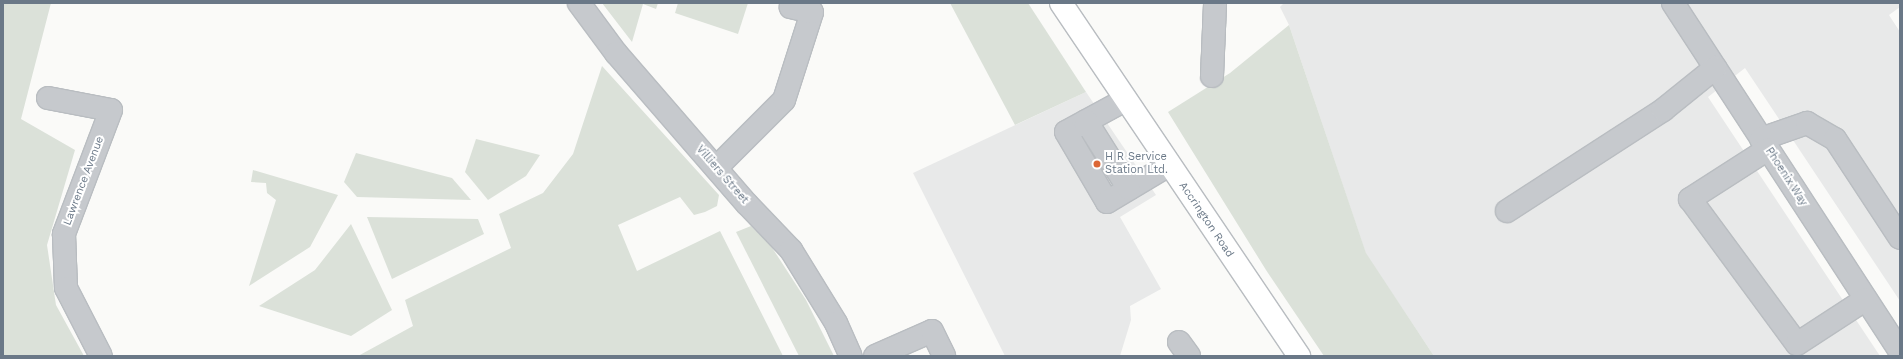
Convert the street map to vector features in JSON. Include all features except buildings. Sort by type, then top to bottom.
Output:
[{"type":"main road","name":"Accrington Road","points":[[1060,3],[1299,356]]},
{"type":"street","name":"Villiers Street","points":[[579,3],[616,53],[716,168],[791,250],[836,323],[851,356]]},
{"type":"street","points":[[1212,76],[1215,3]]},
{"type":"street","name":"Phoenix Way","points":[[1673,3],[1866,299],[1892,321],[1900,351]]},
{"type":"street","points":[[716,168],[784,100],[812,12],[791,7]]},
{"type":"street","points":[[1507,211],[1663,110],[1716,68]]},
{"type":"street","name":"Lawrence Avenue","points":[[48,98],[110,110],[64,234],[66,288],[101,356]]},
{"type":"street","points":[[1125,100],[1081,124],[1123,193],[1169,165]]},
{"type":"street","points":[[1866,299],[1797,344],[1690,199],[1765,144],[1807,123],[1835,139],[1900,238]]},
{"type":"street","points":[[875,356],[932,331],[944,356]]},
{"type":"shaded area","points":[[3,3],[51,3],[21,119],[75,150],[47,245],[56,305],[84,356],[3,356]]},
{"type":"shaded area","points":[[602,3],[658,3],[656,9],[643,4],[632,42]]},
{"type":"shaded area","points":[[678,3],[748,3],[738,34],[675,13]]},
{"type":"shaded area","points":[[950,3],[1028,3],[1086,92],[1015,125]]},
{"type":"shaded area","points":[[1284,3],[1900,3],[1900,7],[1889,15],[1900,32],[1900,301],[1745,68],[1708,97],[1880,356],[1434,356],[1366,254],[1289,25],[1280,7]]},
{"type":"shaded area","points":[[1289,25],[1366,253],[1434,356],[1324,356],[1266,270],[1168,112],[1230,73]]},
{"type":"shaded area","points":[[602,66],[719,195],[717,206],[705,212],[694,215],[680,197],[618,225],[637,271],[720,231],[783,356],[358,356],[413,326],[405,300],[511,248],[499,214],[543,193],[573,154]]},
{"type":"shaded area","points":[[1086,92],[1156,195],[1120,217],[1161,289],[1130,306],[1131,320],[1120,356],[1005,356],[913,173]]},
{"type":"shaded area","points":[[476,139],[540,155],[526,176],[488,200],[465,172]]},
{"type":"shaded area","points":[[356,153],[452,178],[471,200],[357,197],[344,182]]},
{"type":"shaded area","points":[[253,170],[338,195],[310,247],[249,286],[276,200],[267,193],[266,183],[251,182]]},
{"type":"shaded area","points":[[367,217],[478,219],[484,234],[392,279]]},
{"type":"shaded area","points":[[351,224],[392,310],[351,336],[259,306],[315,270]]},
{"type":"shaded area","points":[[751,226],[771,246],[806,300],[834,356],[799,356],[736,232]]},
{"type":"place","name":"H R Service Station Ltd.","points":[[1097,164]]}]
